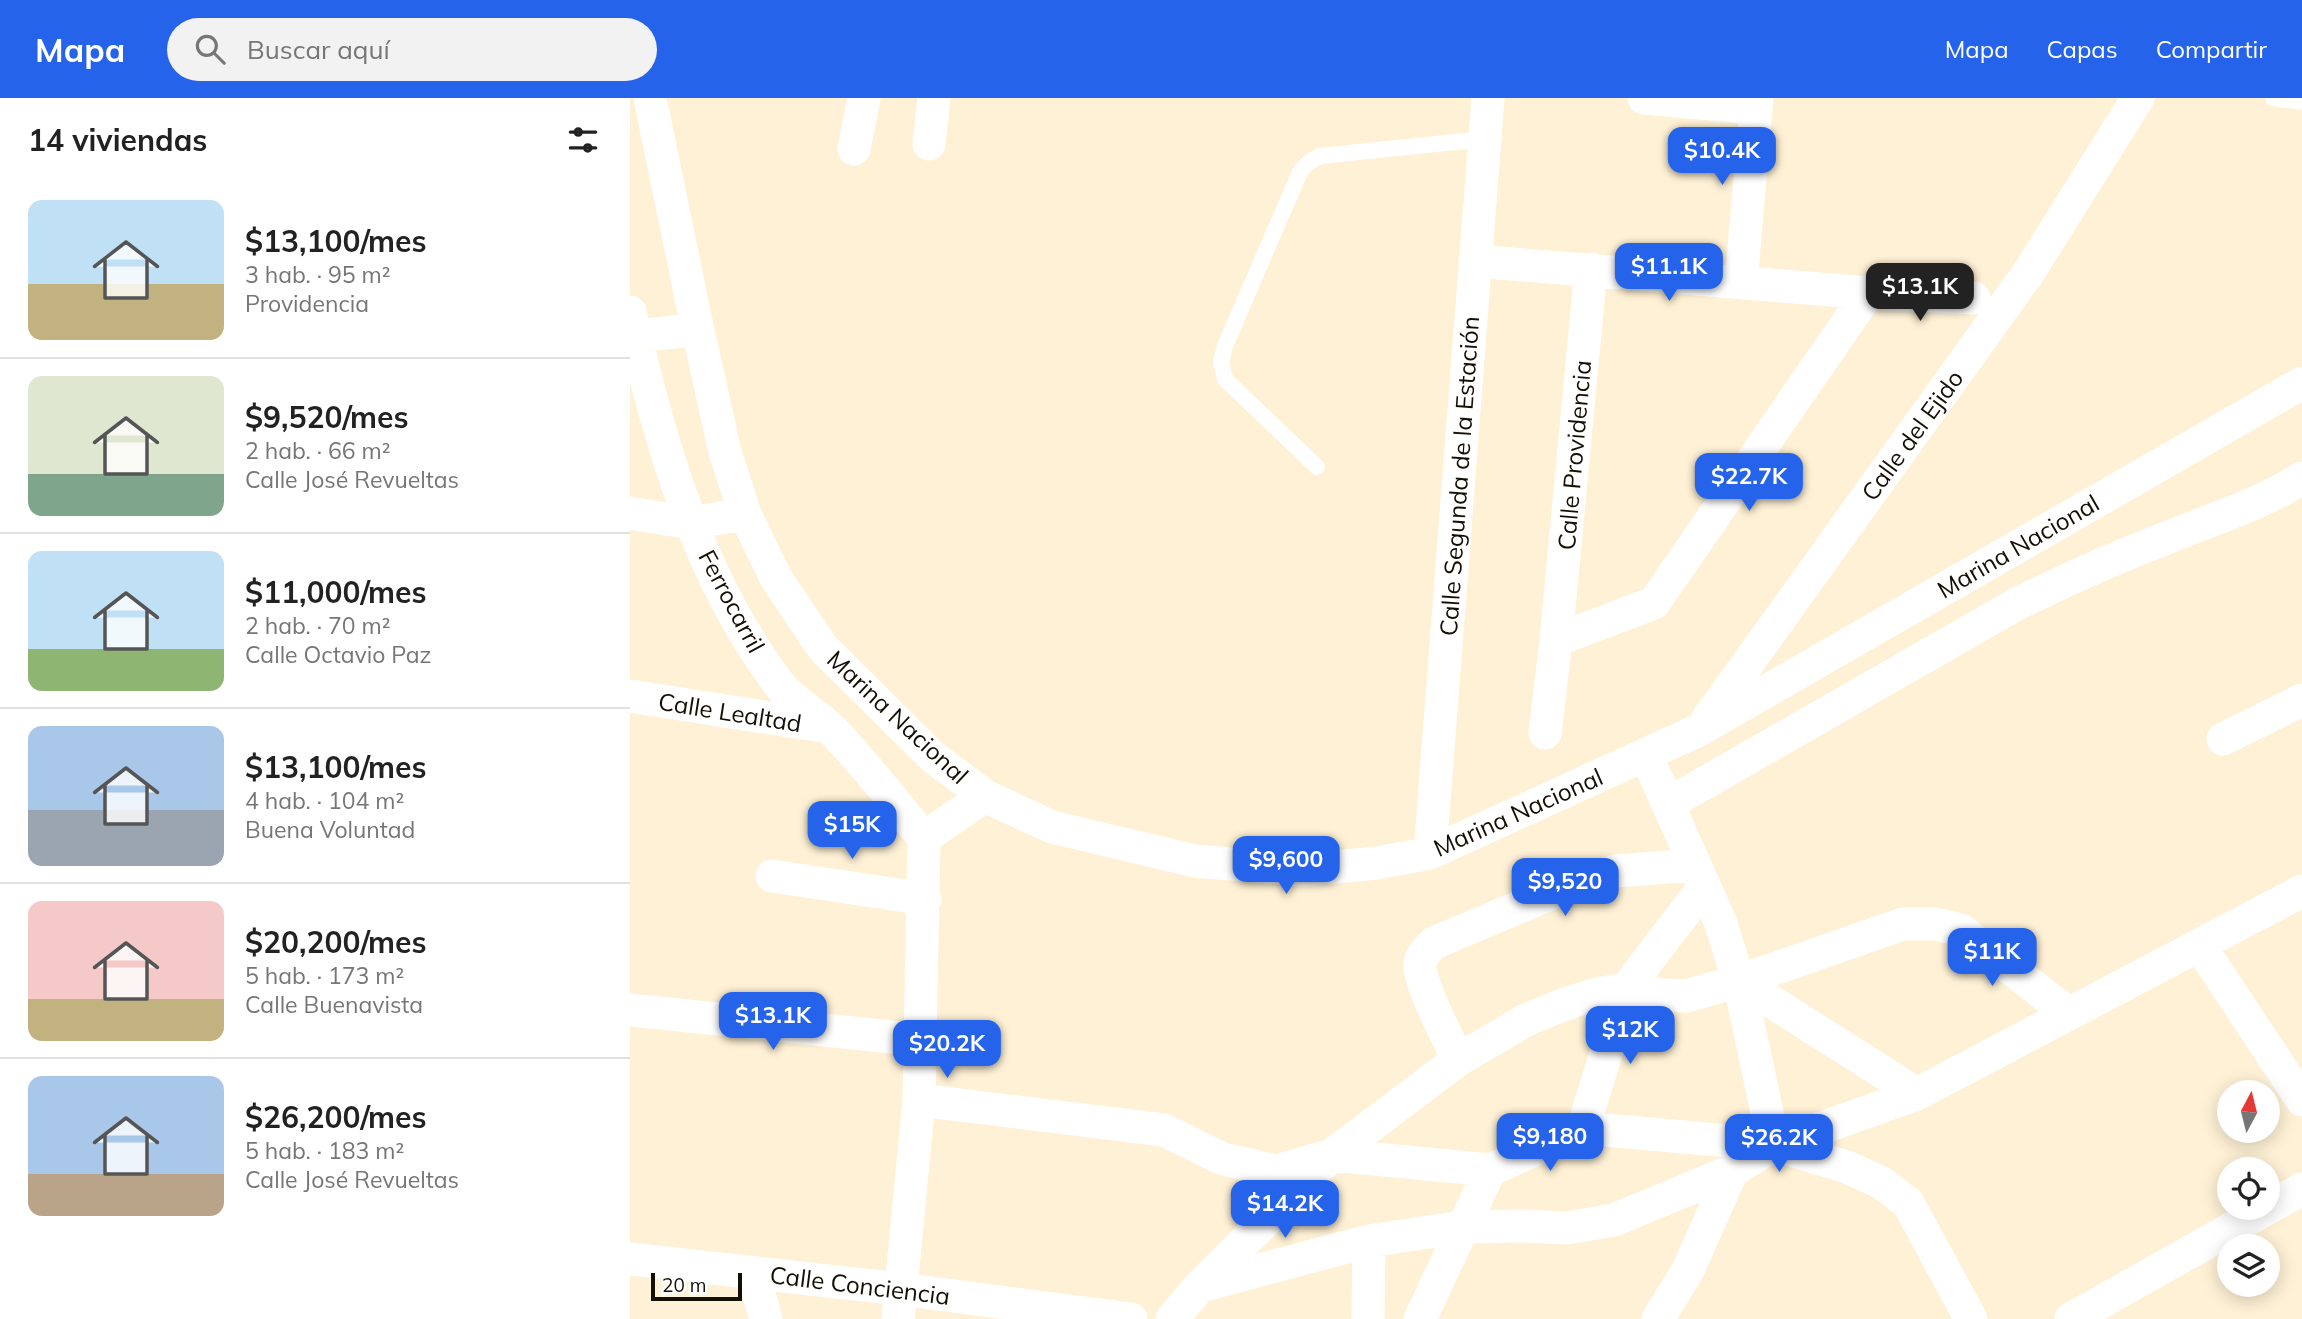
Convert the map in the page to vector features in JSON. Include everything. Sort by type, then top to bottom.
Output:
[{"type":"street","name":"Marina Nacional","points":[[650,98],[698,330],[726,452],[745,514],[776,578],[823,648],[933,757],[985,796],[1052,827],[1195,861],[1301,870],[1377,863],[1430,853],[1699,730],[2302,383]]},
{"type":"street","points":[[854,149],[864,98]]},
{"type":"street","points":[[929,144],[934,98]]},
{"type":"street","name":"Calle Segunda de la Estación","points":[[1430,853],[1488,98]]},
{"type":"street","points":[[1644,98],[1756,103],[1741,282]]},
{"type":"street","name":"Calle del Ejido","points":[[1699,730],[2029,271],[2138,98]]},
{"type":"street","points":[[1475,261],[1868,293],[1974,298]]},
{"type":"street","name":"Calle Providencia","points":[[1545,733],[1591,270]]},
{"type":"street","points":[[1556,640],[1654,603],[1868,293]]},
{"type":"street","points":[[632,328],[698,330]]},
{"type":"street","name":"Ferrocarril","points":[[632,328],[662,435],[691,523],[733,613],[780,687],[830,728],[925,838]]},
{"type":"street","points":[[1668,804],[2015,605],[2052,586],[2170,536],[2241,510],[2277,494],[2302,478]]},
{"type":"street","points":[[630,513],[691,523],[745,514]]},
{"type":"street","name":"Calle Lealtad","points":[[630,696],[830,728]]},
{"type":"street","points":[[2223,739],[2302,700]]},
{"type":"street","points":[[1646,755],[1720,920],[1738,981],[1774,1145]]},
{"type":"street","points":[[899,1304],[919,1100],[925,838],[985,796]]},
{"type":"street","points":[[1458,1060],[1422,980],[1419,964],[1423,953],[1434,943],[1588,878],[1616,871],[1699,876]]},
{"type":"street","points":[[772,876],[925,898]]},
{"type":"street","points":[[1583,1128],[1626,989],[1699,876]]},
{"type":"street","points":[[1200,1286],[1369,1241],[1462,1227],[1567,1228],[1614,1220],[1732,1171],[1774,1145],[1917,1094],[2067,1013],[2301,893]]},
{"type":"street","points":[[1172,1319],[1200,1286],[1332,1155],[1458,1060],[1526,1020],[1597,994],[1626,989],[1686,996],[1738,981],[1903,924],[1935,924],[1961,930],[2067,1013]]},
{"type":"street","points":[[2200,946],[2302,1100]]},
{"type":"street","points":[[1738,981],[1917,1094]]},
{"type":"street","points":[[630,1010],[921,1040]]},
{"type":"street","points":[[919,1100],[1164,1130],[1223,1159],[1276,1171],[1332,1155],[1490,1170],[1583,1128],[1774,1145],[1847,1167],[1882,1183],[1908,1203],[1971,1319]]},
{"type":"street","points":[[1420,1319],[1490,1170]]},
{"type":"street","points":[[1658,1319],[1688,1269],[1732,1171]]},
{"type":"street","points":[[2071,1319],[2302,1189]]},
{"type":"street","points":[[1367,1319],[1369,1241]]},
{"type":"street","name":"Calle Conciencia","points":[[630,1259],[752,1273],[899,1304],[1130,1319]]},
{"type":"street","points":[[752,1273],[766,1319]]},
{"type":"lane","points":[[2273,98],[2302,102]]},
{"type":"lane","points":[[1317,467],[1225,379],[1221,362],[1225,346],[1300,172],[1320,156],[1484,139]]}]
